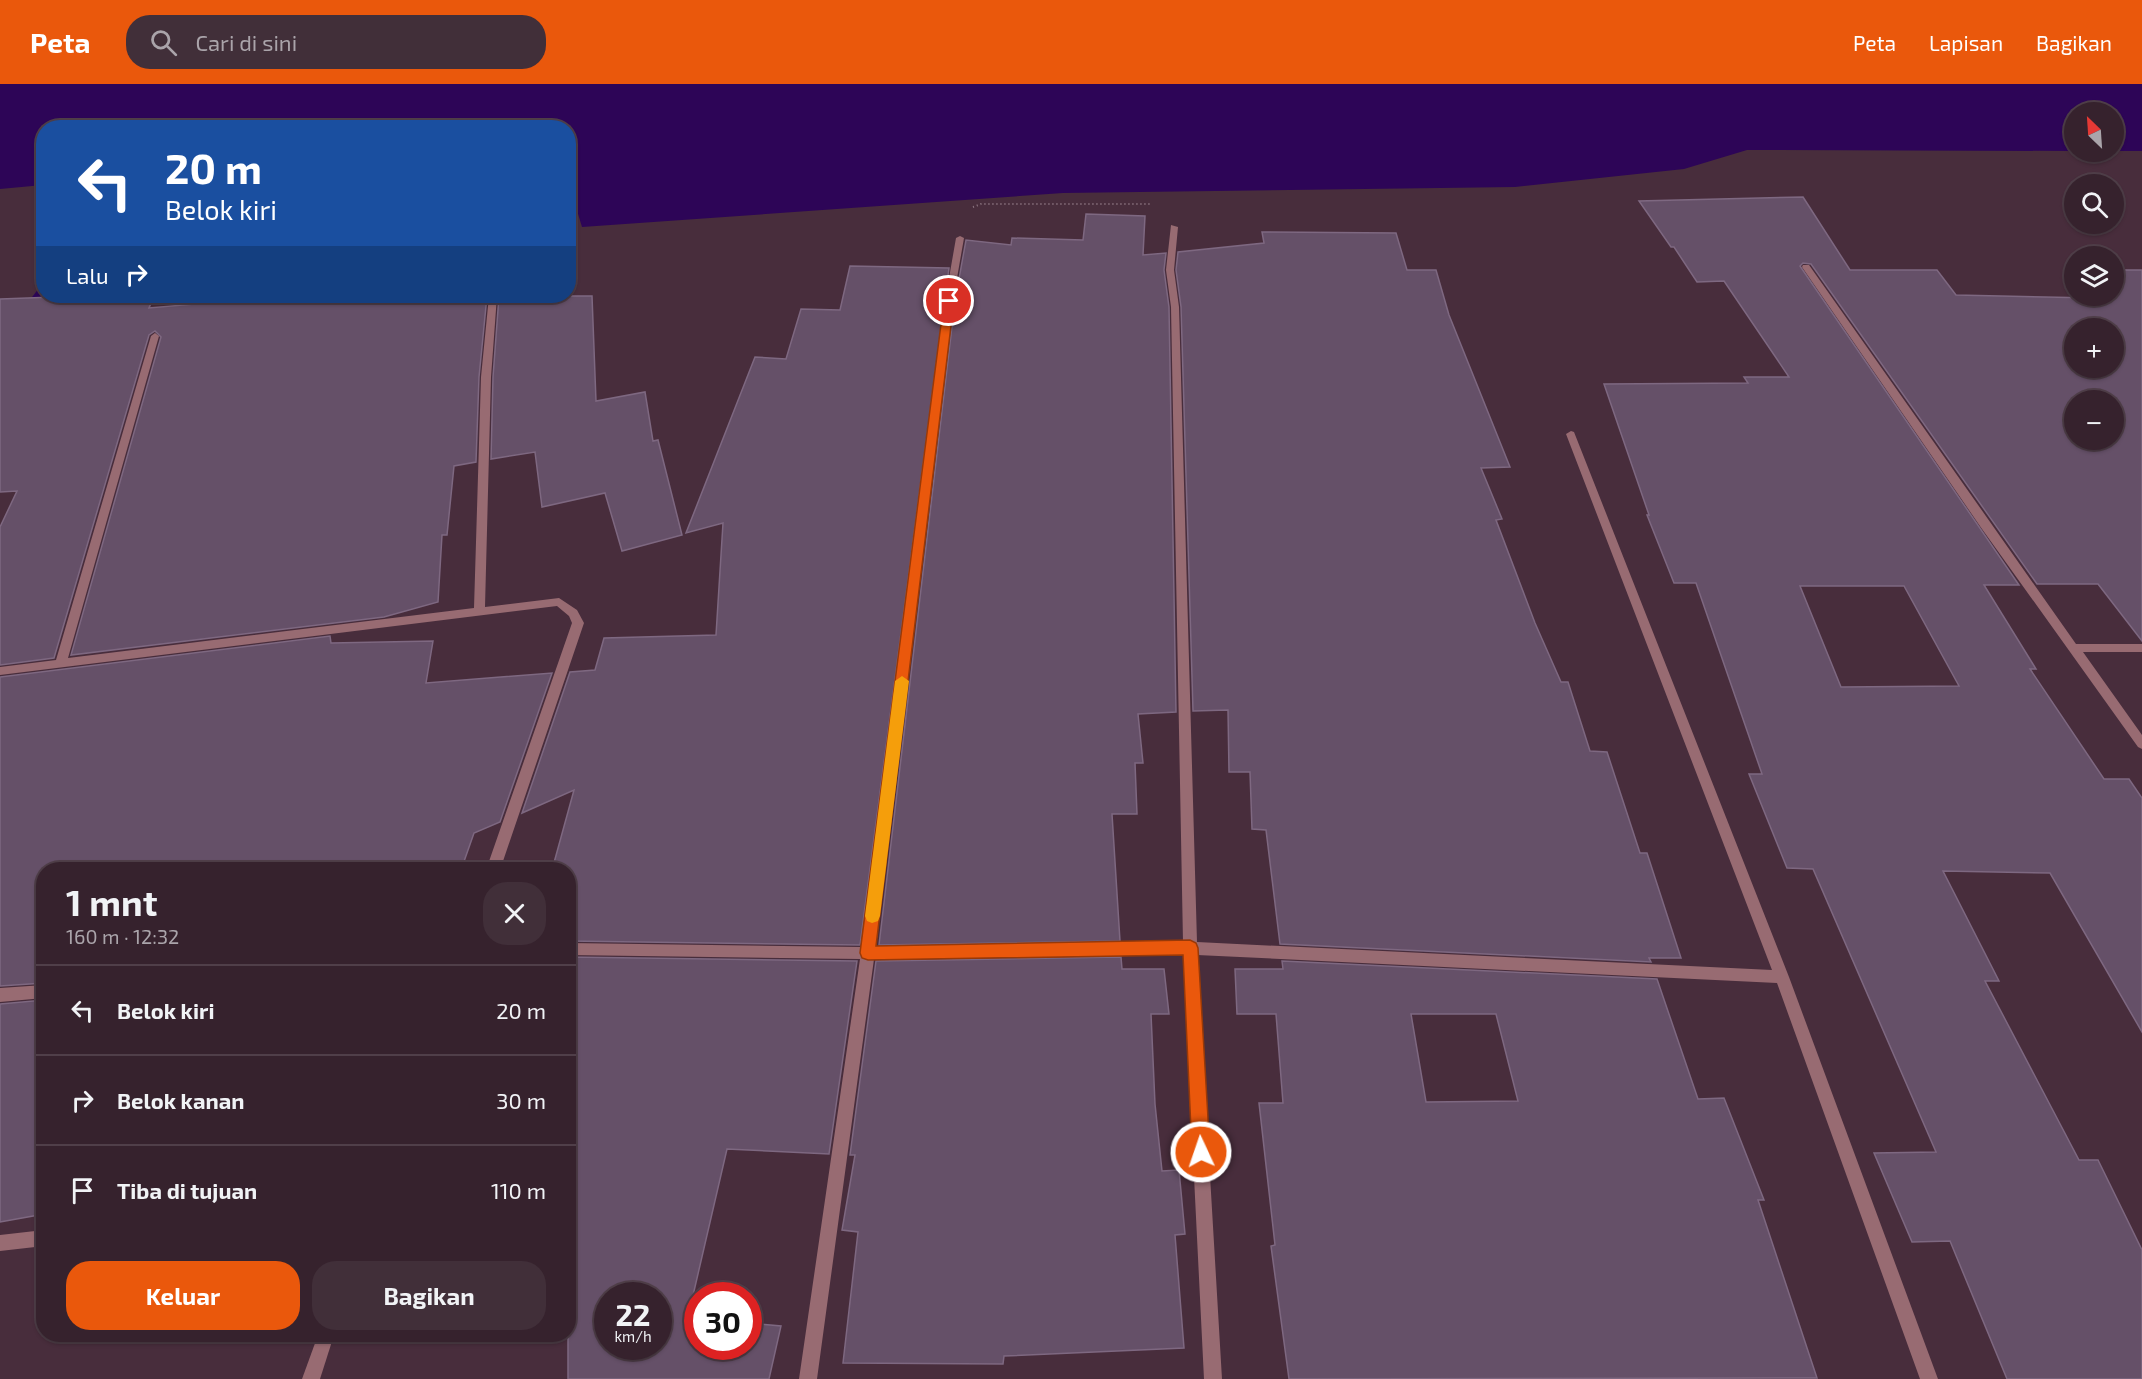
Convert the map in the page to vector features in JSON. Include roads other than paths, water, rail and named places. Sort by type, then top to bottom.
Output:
[{"type":"street","points":[[1174,227],[1170,270],[1175,307],[1190,948],[1213,1379]]},
{"type":"street","points":[[808,1379],[868,953],[949,301],[960,238]]},
{"type":"street","points":[[1806,267],[2142,744]]},
{"type":"street","points":[[479,611],[486,377],[492,303]]},
{"type":"street","points":[[61,663],[155,336]]},
{"type":"street","points":[[1571,434],[1782,977],[1929,1379]]},
{"type":"street","points":[[0,671],[559,602],[573,613],[578,623],[496,862]]},
{"type":"street","points":[[2074,648],[2142,648]]},
{"type":"street","points":[[576,949],[868,953],[1190,948],[1782,977]]},
{"type":"street","points":[[0,995],[36,992]]},
{"type":"street","points":[[0,1243],[36,1239]]},
{"type":"street","points":[[310,1379],[323,1342]]},
{"type":"waterway","points":[[0,348],[36,301]]}]
